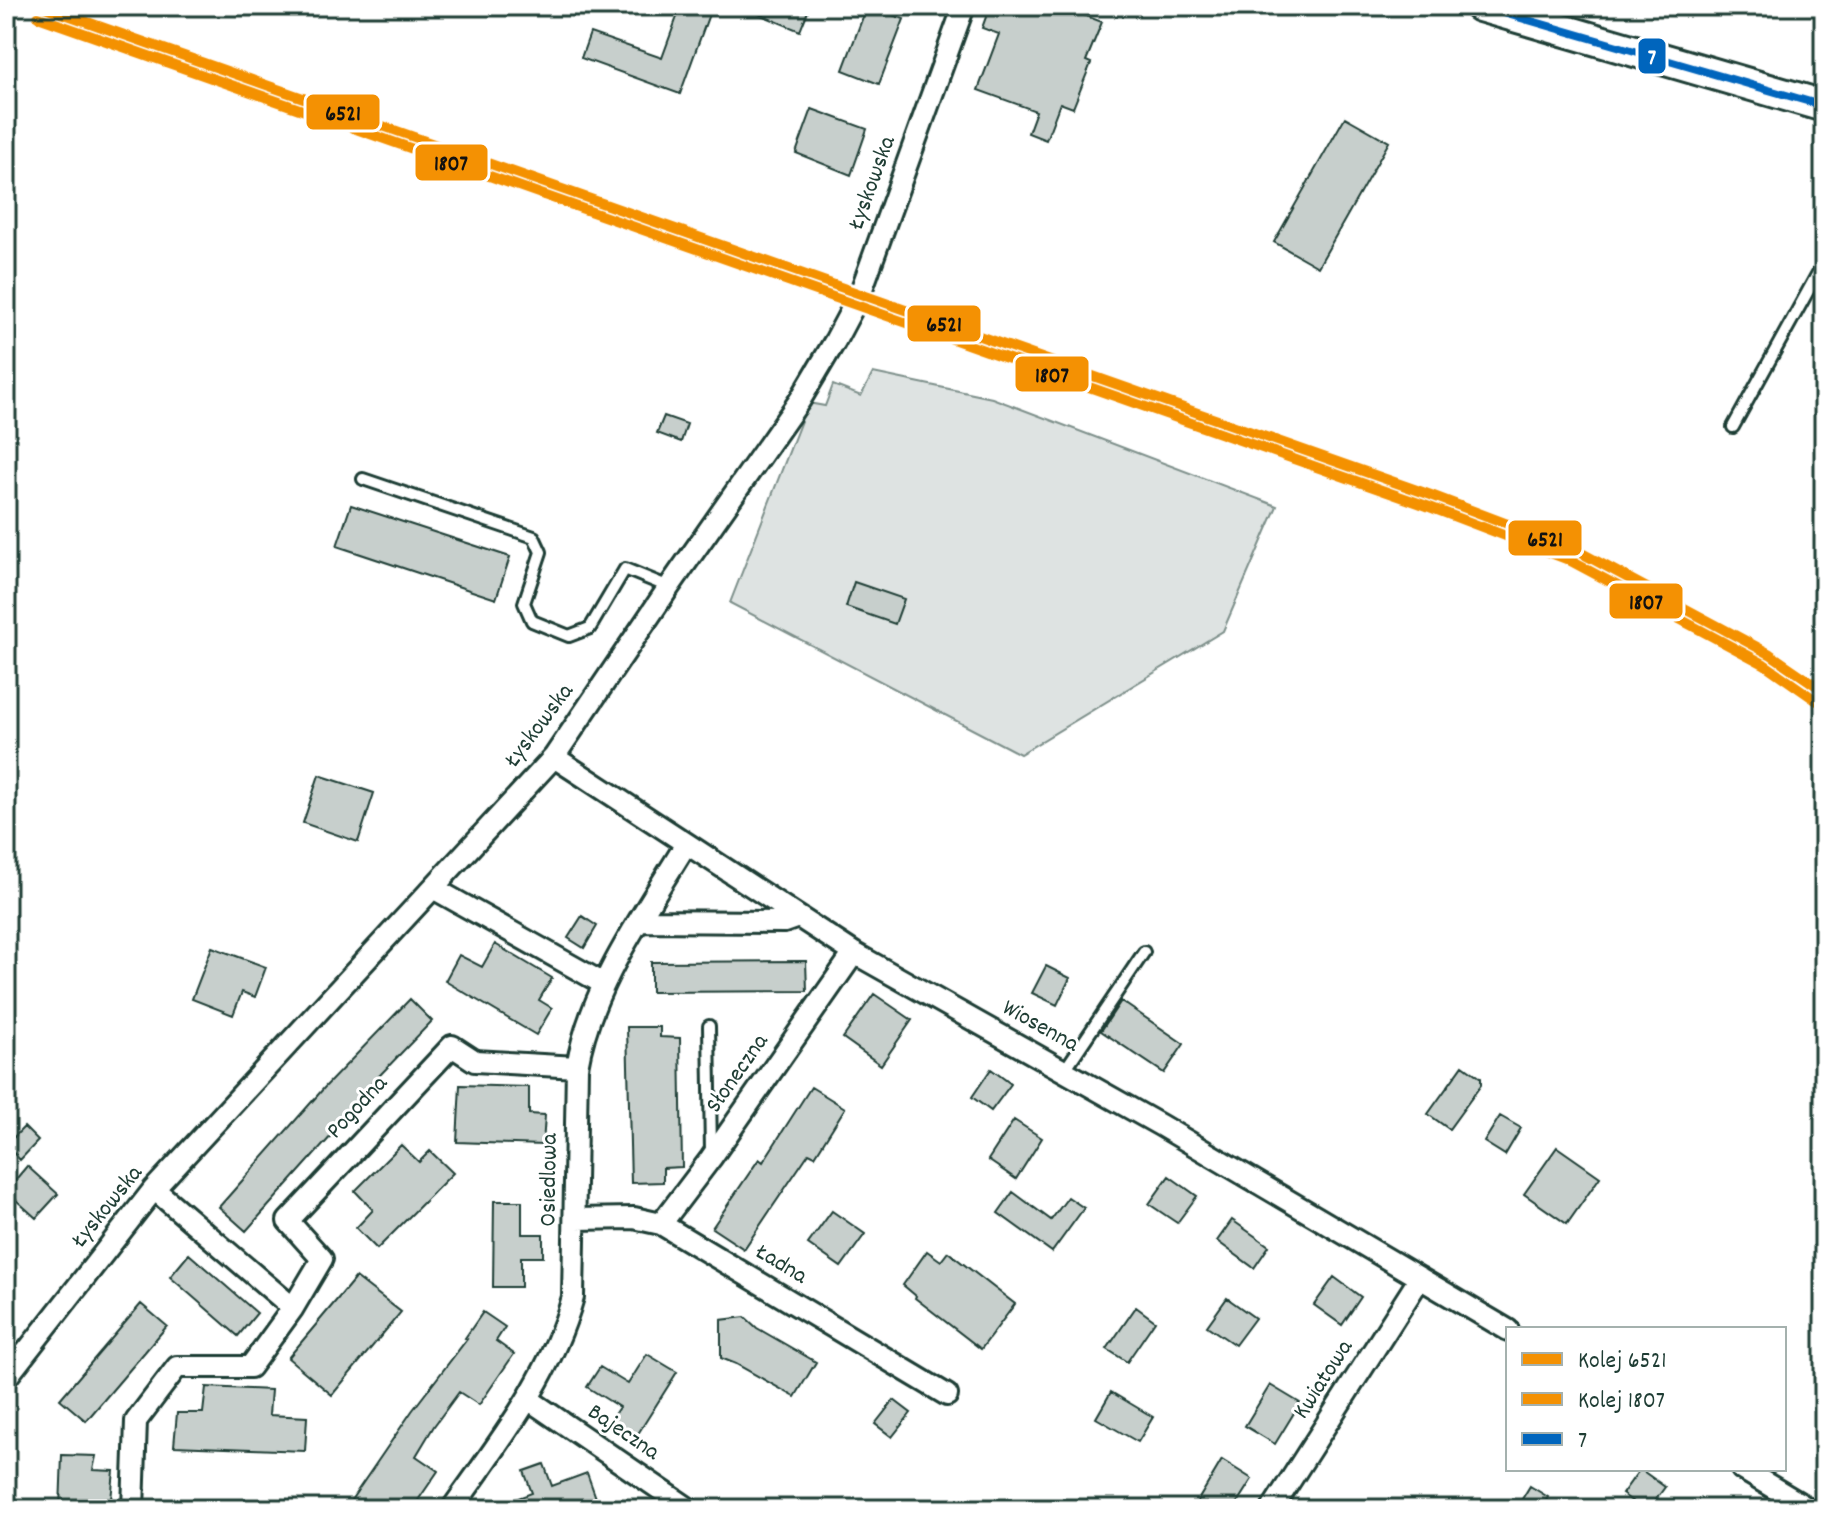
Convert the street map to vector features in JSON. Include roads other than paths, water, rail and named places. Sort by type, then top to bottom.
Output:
[{"type":"main road","points":[[1480,6],[1824,106]]},
{"type":"street","name":"Łyskowska","points":[[6,1378],[154,1189],[554,757],[800,400],[860,294],[964,6]]},
{"type":"street","name":"Wiosenna","points":[[554,757],[854,953],[1064,1071],[1506,1329]]},
{"type":"street","name":"Osiedlowa","points":[[452,1509],[528,1399],[564,1330],[573,1297],[577,1067],[583,1035],[604,984],[686,844]]},
{"type":"street","points":[[433,888],[604,984]]},
{"type":"street","points":[[640,921],[784,922],[798,917]]},
{"type":"street","name":"Słoneczna","points":[[661,1224],[711,1158],[854,953]]},
{"type":"street","name":"Pogodna","points":[[133,1509],[136,1421],[177,1367],[250,1367],[293,1308],[322,1259],[288,1221],[452,1046],[475,1061],[577,1067]]},
{"type":"street","points":[[154,1189],[293,1308]]},
{"type":"street","name":"Ładna","points":[[576,1219],[634,1218],[661,1224],[947,1395]]},
{"type":"street","name":"Kwiatowa","points":[[1272,1509],[1420,1278]]},
{"type":"street","name":"Bajeczna","points":[[528,1399],[689,1509]]},
{"type":"street","points":[[1745,1471],[1809,1509]]},
{"type":"lane","points":[[1733,427],[1824,262]]},
{"type":"lane","points":[[363,479],[534,537],[541,552],[524,603],[532,621],[569,636],[590,628],[625,569],[669,587]]},
{"type":"lane","points":[[1064,1071],[1144,952]]},
{"type":"lane","points":[[709,1026],[711,1158]]},
{"type":"lane","points":[[6,1343],[23,1357]]},
{"type":"rail line","name":"6521","points":[[42,6],[1431,495],[1574,549],[1770,654],[1824,691]]},
{"type":"rail line","name":"1807","points":[[38,17],[1427,506],[1569,560],[1764,664],[1817,701]]}]
